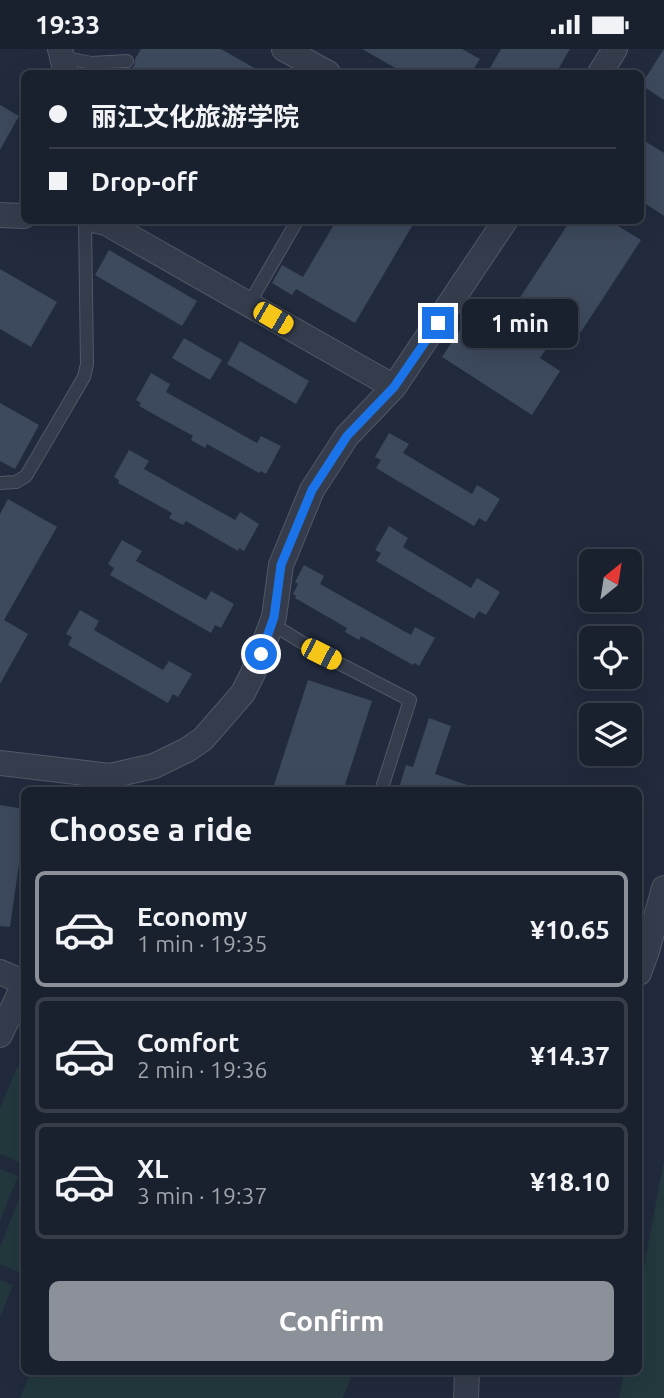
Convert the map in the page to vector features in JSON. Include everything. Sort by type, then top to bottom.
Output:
[{"type":"street","points":[[284,49],[322,70]]},
{"type":"street","points":[[602,70],[615,49]]},
{"type":"street","points":[[0,215],[21,216]]},
{"type":"street","points":[[108,224],[394,387]]},
{"type":"street","points":[[0,764],[110,776],[171,759],[202,739],[243,693],[253,673],[272,624],[281,565],[312,490],[347,436],[394,387],[503,224]]},
{"type":"street","points":[[642,965],[664,888]]},
{"type":"street","points":[[0,972],[21,984]]},
{"type":"street","points":[[0,1035],[21,990]]},
{"type":"street","points":[[466,1398],[467,1375]]},
{"type":"lane","points":[[63,60],[91,63],[127,61]]},
{"type":"lane","points":[[0,484],[16,482],[26,476],[84,377],[87,363],[85,224]]},
{"type":"lane","points":[[249,304],[295,224]]},
{"type":"lane","points":[[272,624],[321,654],[410,700],[382,787]]},
{"type":"green space","points":[[17,1067],[21,1069],[21,1163],[0,1154],[0,1108]]},
{"type":"green space","points":[[664,1160],[664,1398],[619,1398],[623,1375],[642,1375],[642,1277]]},
{"type":"green space","points":[[0,1169],[18,1176],[0,1221]]},
{"type":"green space","points":[[21,1194],[21,1273],[0,1264],[0,1247]]},
{"type":"green space","points":[[0,1280],[13,1285],[0,1317]]},
{"type":"green space","points":[[30,1375],[352,1375],[343,1398],[20,1398]]},
{"type":"building","points":[[141,49],[221,49],[258,70],[130,70]]},
{"type":"building","points":[[362,49],[462,49],[480,59],[473,70],[399,70]]},
{"type":"building","points":[[501,49],[570,49],[558,70],[489,70]]},
{"type":"building","points":[[664,49],[664,100],[644,87],[644,80]]},
{"type":"building","points":[[0,105],[19,116],[0,150]]},
{"type":"building","points":[[644,140],[664,153],[664,216],[644,203]]},
{"type":"building","points":[[334,224],[413,224],[355,323],[296,289],[292,295],[272,283],[282,265],[303,277]]},
{"type":"building","points":[[568,224],[615,224],[641,240],[575,341],[559,330],[540,358],[560,371],[532,415],[442,357],[471,313],[518,344],[538,316],[517,302]]},
{"type":"building","points":[[109,250],[197,301],[182,326],[95,275]]},
{"type":"building","points":[[0,269],[57,302],[31,347],[0,329]]},
{"type":"building","points":[[184,338],[222,360],[210,380],[172,358]]},
{"type":"building","points":[[240,341],[309,381],[296,404],[227,364]]},
{"type":"building","points":[[151,373],[170,384],[166,392],[257,443],[261,436],[281,446],[266,474],[261,471],[259,473],[207,444],[205,448],[191,440],[193,436],[139,406],[141,403],[136,400]]},
{"type":"building","points":[[0,403],[39,425],[15,469],[0,461]]},
{"type":"building","points":[[389,433],[409,444],[403,453],[472,494],[477,485],[500,499],[486,522],[479,518],[474,526],[376,468],[381,460],[375,457]]},
{"type":"building","points":[[129,450],[149,461],[144,469],[235,520],[240,512],[259,524],[244,551],[239,548],[238,551],[186,521],[183,525],[169,518],[172,513],[118,483],[119,480],[114,477]]},
{"type":"building","points":[[8,499],[57,527],[4,620],[28,634],[0,684],[0,514]]},
{"type":"building","points":[[389,526],[408,538],[403,547],[471,588],[477,578],[500,592],[486,615],[479,611],[474,619],[376,561],[381,553],[375,550]]},
{"type":"building","points":[[122,540],[142,551],[136,561],[206,600],[211,591],[234,604],[221,628],[215,625],[211,633],[110,575],[114,568],[108,564]]},
{"type":"building","points":[[304,565],[324,576],[320,584],[411,635],[415,627],[435,638],[419,666],[361,636],[359,640],[345,632],[347,628],[295,598],[293,594],[298,584],[295,582]]},
{"type":"building","points":[[80,610],[99,621],[94,630],[163,670],[169,661],[192,674],[178,697],[173,694],[168,703],[68,645],[72,637],[66,634]]},
{"type":"building","points":[[308,680],[372,701],[344,787],[273,787]]},
{"type":"building","points":[[429,718],[451,726],[435,774],[473,787],[399,787],[406,765],[413,767]]},
{"type":"building","points":[[0,805],[21,808],[21,850],[10,927],[0,926]]},
{"type":"route","points":[[261,654],[274,617],[281,565],[312,490],[347,436],[394,387],[438,323]]}]
